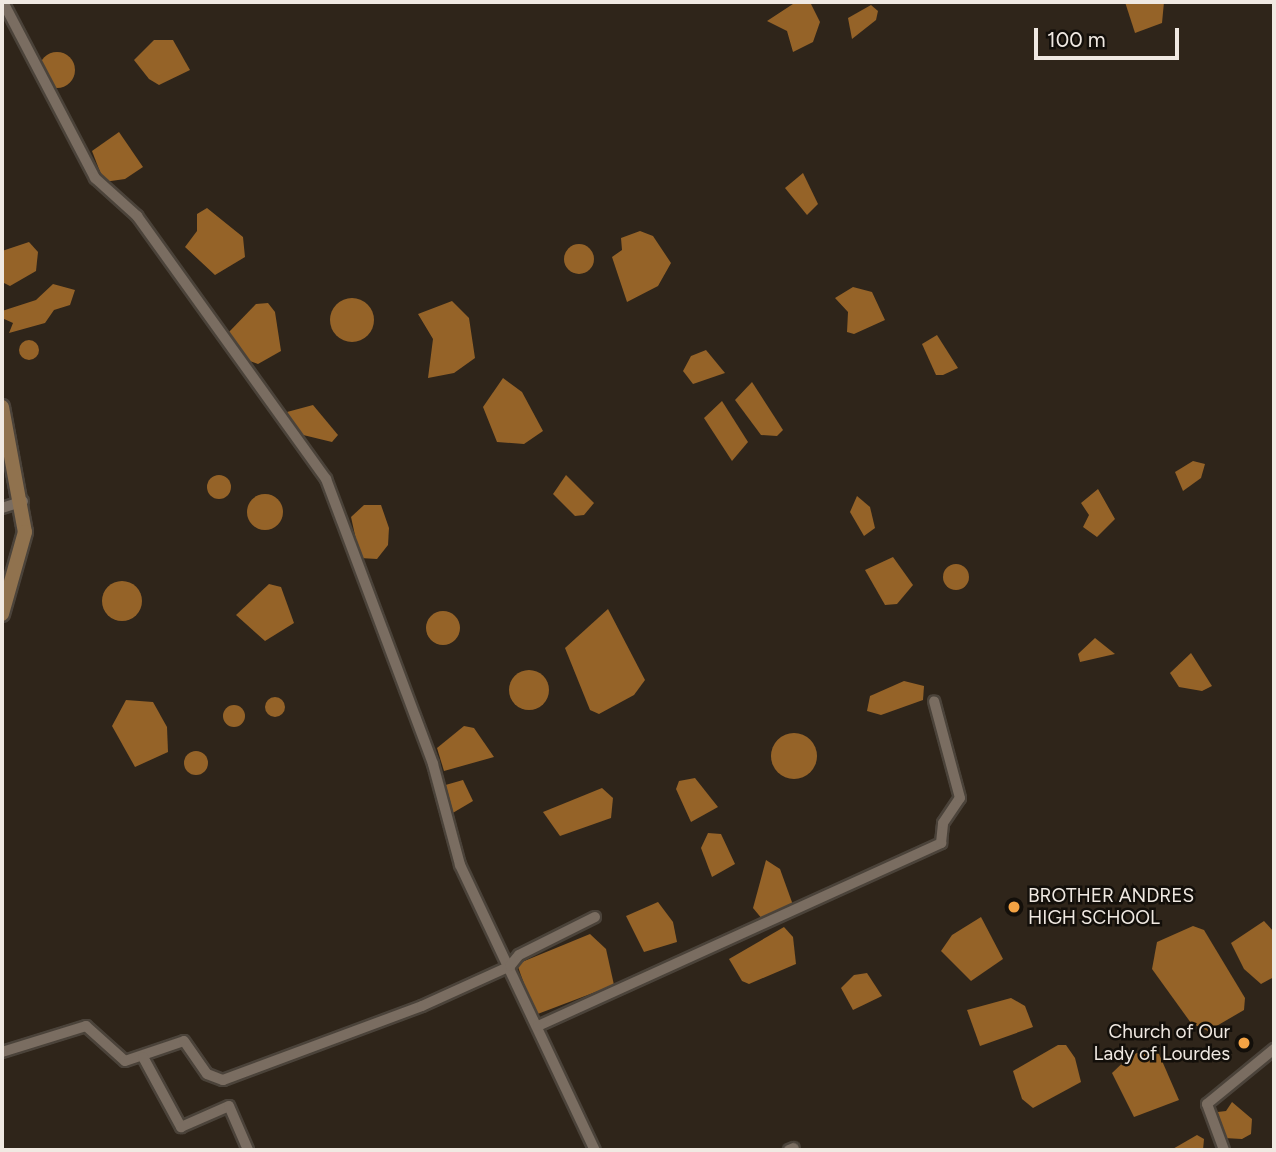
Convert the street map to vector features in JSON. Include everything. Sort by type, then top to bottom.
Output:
[{"type":"main road","points":[[2,407],[24,501],[25,531],[2,614]]},
{"type":"street","points":[[3,2],[95,178],[136,216],[326,479],[433,764],[460,865],[595,1150]]},
{"type":"street","points":[[2,508],[24,501]]},
{"type":"street","points":[[538,1026],[941,843],[943,823],[960,797],[934,701]]},
{"type":"street","points":[[2,1052],[86,1026],[116,1058],[143,1057],[184,1041],[207,1074],[223,1080],[510,966],[519,955],[595,917]]},
{"type":"street","points":[[1224,1150],[1207,1104],[1274,1048]]},
{"type":"street","points":[[143,1057],[181,1127],[229,1106],[248,1150]]},
{"type":"shaded area","points":[[796,2],[810,2],[820,22],[813,42],[793,52],[787,31],[767,21]]},
{"type":"shaded area","points":[[1125,2],[1164,2],[1162,23],[1135,33]]},
{"type":"shaded area","points":[[871,5],[878,11],[876,20],[852,39],[848,18]]},
{"type":"shaded area","points":[[154,40],[173,40],[190,70],[159,85],[149,79],[134,60]]},
{"type":"shaded area","points":[[57,52],[70,57],[75,70],[70,83],[57,88],[44,83],[39,70],[44,57]]},
{"type":"shaded area","points":[[119,132],[143,167],[125,179],[104,182],[92,151]]},
{"type":"shaded area","points":[[803,173],[818,204],[807,215],[785,188]]},
{"type":"shaded area","points":[[207,208],[243,237],[245,257],[215,275],[185,247],[197,231],[197,214]]},
{"type":"shaded area","points":[[640,231],[653,236],[671,263],[658,286],[627,302],[612,257],[622,250],[621,238]]},
{"type":"shaded area","points":[[29,242],[38,252],[36,271],[10,286],[2,282],[2,251]]},
{"type":"shaded area","points":[[579,244],[590,248],[594,259],[590,270],[579,274],[568,270],[564,259],[568,248]]},
{"type":"shaded area","points":[[53,284],[75,290],[70,305],[54,310],[45,323],[9,333],[13,323],[2,318],[2,311],[36,300]]},
{"type":"shaded area","points":[[853,287],[872,292],[885,320],[854,334],[847,332],[848,312],[835,298]]},
{"type":"shaded area","points":[[352,298],[367,305],[374,320],[367,335],[352,342],[337,335],[330,320],[337,305]]},
{"type":"shaded area","points":[[452,301],[469,318],[475,358],[454,373],[428,378],[433,339],[418,314]]},
{"type":"shaded area","points":[[268,303],[275,312],[281,351],[258,364],[247,360],[228,333],[256,304]]},
{"type":"shaded area","points":[[937,335],[958,368],[943,375],[936,375],[922,344]]},
{"type":"shaded area","points":[[29,340],[36,343],[39,350],[36,357],[29,360],[22,357],[19,350],[22,343]]},
{"type":"shaded area","points":[[706,350],[725,373],[693,384],[683,371],[691,356]]},
{"type":"shaded area","points":[[503,378],[522,392],[543,431],[524,444],[497,442],[483,407]]},
{"type":"shaded area","points":[[752,382],[783,430],[777,436],[761,435],[735,400]]},
{"type":"shaded area","points":[[722,401],[748,442],[732,461],[704,418]]},
{"type":"shaded area","points":[[313,405],[338,435],[332,442],[299,434],[287,412]]},
{"type":"shaded area","points":[[1193,461],[1205,464],[1201,478],[1183,491],[1175,472]]},
{"type":"shaded area","points":[[219,475],[228,478],[231,487],[228,496],[219,499],[210,496],[207,487],[210,478]]},
{"type":"shaded area","points":[[566,475],[594,503],[584,515],[575,516],[553,494]]},
{"type":"shaded area","points":[[1098,489],[1115,519],[1097,537],[1083,527],[1089,515],[1081,503]]},
{"type":"shaded area","points":[[265,494],[278,499],[283,512],[278,525],[265,530],[252,525],[247,512],[252,499]]},
{"type":"shaded area","points":[[857,496],[870,507],[875,528],[864,536],[850,512]]},
{"type":"shaded area","points":[[364,505],[381,505],[389,528],[388,545],[377,559],[360,558],[351,517]]},
{"type":"shaded area","points":[[893,557],[913,585],[897,604],[885,605],[865,570]]},
{"type":"shaded area","points":[[956,564],[965,568],[969,577],[965,586],[956,590],[947,586],[943,577],[947,568]]},
{"type":"shaded area","points":[[122,581],[136,587],[142,601],[136,615],[122,621],[108,615],[102,601],[108,587]]},
{"type":"shaded area","points":[[269,584],[281,587],[294,623],[265,641],[236,615]]},
{"type":"shaded area","points":[[608,609],[645,680],[634,695],[599,714],[590,710],[565,648]]},
{"type":"shaded area","points":[[443,611],[455,616],[460,628],[455,640],[443,645],[431,640],[426,628],[431,616]]},
{"type":"shaded area","points":[[1095,638],[1115,654],[1080,662],[1078,654]]},
{"type":"shaded area","points":[[1191,653],[1212,686],[1202,691],[1179,687],[1170,673]]},
{"type":"shaded area","points":[[529,670],[537,671],[543,676],[548,682],[548,698],[543,704],[537,709],[529,710],[521,709],[515,704],[510,698],[509,690],[510,682],[515,676],[521,671]]},
{"type":"shaded area","points":[[904,681],[924,686],[923,700],[881,715],[867,711],[870,696]]},
{"type":"shaded area","points":[[275,697],[282,700],[285,707],[282,714],[275,717],[268,714],[265,707],[268,700]]},
{"type":"shaded area","points":[[126,700],[153,702],[167,727],[168,752],[135,767],[112,726]]},
{"type":"shaded area","points":[[230,705],[238,705],[245,712],[245,720],[238,727],[230,727],[223,720],[223,712]]},
{"type":"shaded area","points":[[464,726],[474,728],[494,757],[444,771],[437,748]]},
{"type":"shaded area","points":[[794,733],[811,739],[817,756],[811,773],[794,779],[777,773],[771,756],[777,739]]},
{"type":"shaded area","points":[[196,751],[204,755],[208,763],[204,771],[196,775],[188,771],[184,763],[188,755]]},
{"type":"shaded area","points":[[695,778],[718,807],[691,822],[676,789],[679,781]]},
{"type":"shaded area","points":[[463,780],[473,801],[451,814],[442,786]]},
{"type":"shaded area","points":[[602,788],[613,798],[611,818],[560,836],[543,812]]},
{"type":"shaded area","points":[[708,833],[721,834],[735,864],[712,877],[701,848]]},
{"type":"shaded area","points":[[766,860],[780,869],[793,905],[763,920],[753,908]]},
{"type":"shaded area","points":[[658,902],[673,922],[677,942],[644,952],[626,916]]},
{"type":"shaded area","points":[[981,917],[1003,959],[971,981],[941,951],[952,935]]},
{"type":"shaded area","points":[[1264,921],[1274,932],[1274,977],[1261,984],[1244,969],[1231,943]]},
{"type":"shaded area","points":[[1193,926],[1204,930],[1245,998],[1244,1010],[1208,1031],[1191,1023],[1152,969],[1157,942]]},
{"type":"shaded area","points":[[784,927],[793,937],[796,964],[749,984],[742,981],[729,959]]},
{"type":"shaded area","points":[[590,934],[606,949],[614,985],[535,1015],[517,964]]},
{"type":"shaded area","points":[[867,973],[882,996],[853,1010],[841,988],[854,975]]},
{"type":"shaded area","points":[[1011,998],[1025,1006],[1033,1027],[980,1046],[967,1010]]},
{"type":"shaded area","points":[[1058,1045],[1066,1045],[1075,1058],[1081,1082],[1033,1108],[1022,1099],[1013,1071]]},
{"type":"shaded area","points":[[1156,1047],[1179,1100],[1134,1117],[1112,1073],[1131,1055]]},
{"type":"shaded area","points":[[1232,1102],[1252,1119],[1251,1134],[1242,1139],[1224,1138],[1209,1113],[1226,1111]]},
{"type":"shaded area","points":[[1197,1135],[1204,1139],[1203,1150],[1171,1150]]},
{"type":"place","name":"BROTHER ANDRES HIGH SCHOOL","points":[[1014,907]]},
{"type":"place","name":"Church of Our Lady of Lourdes","points":[[1244,1043]]}]
